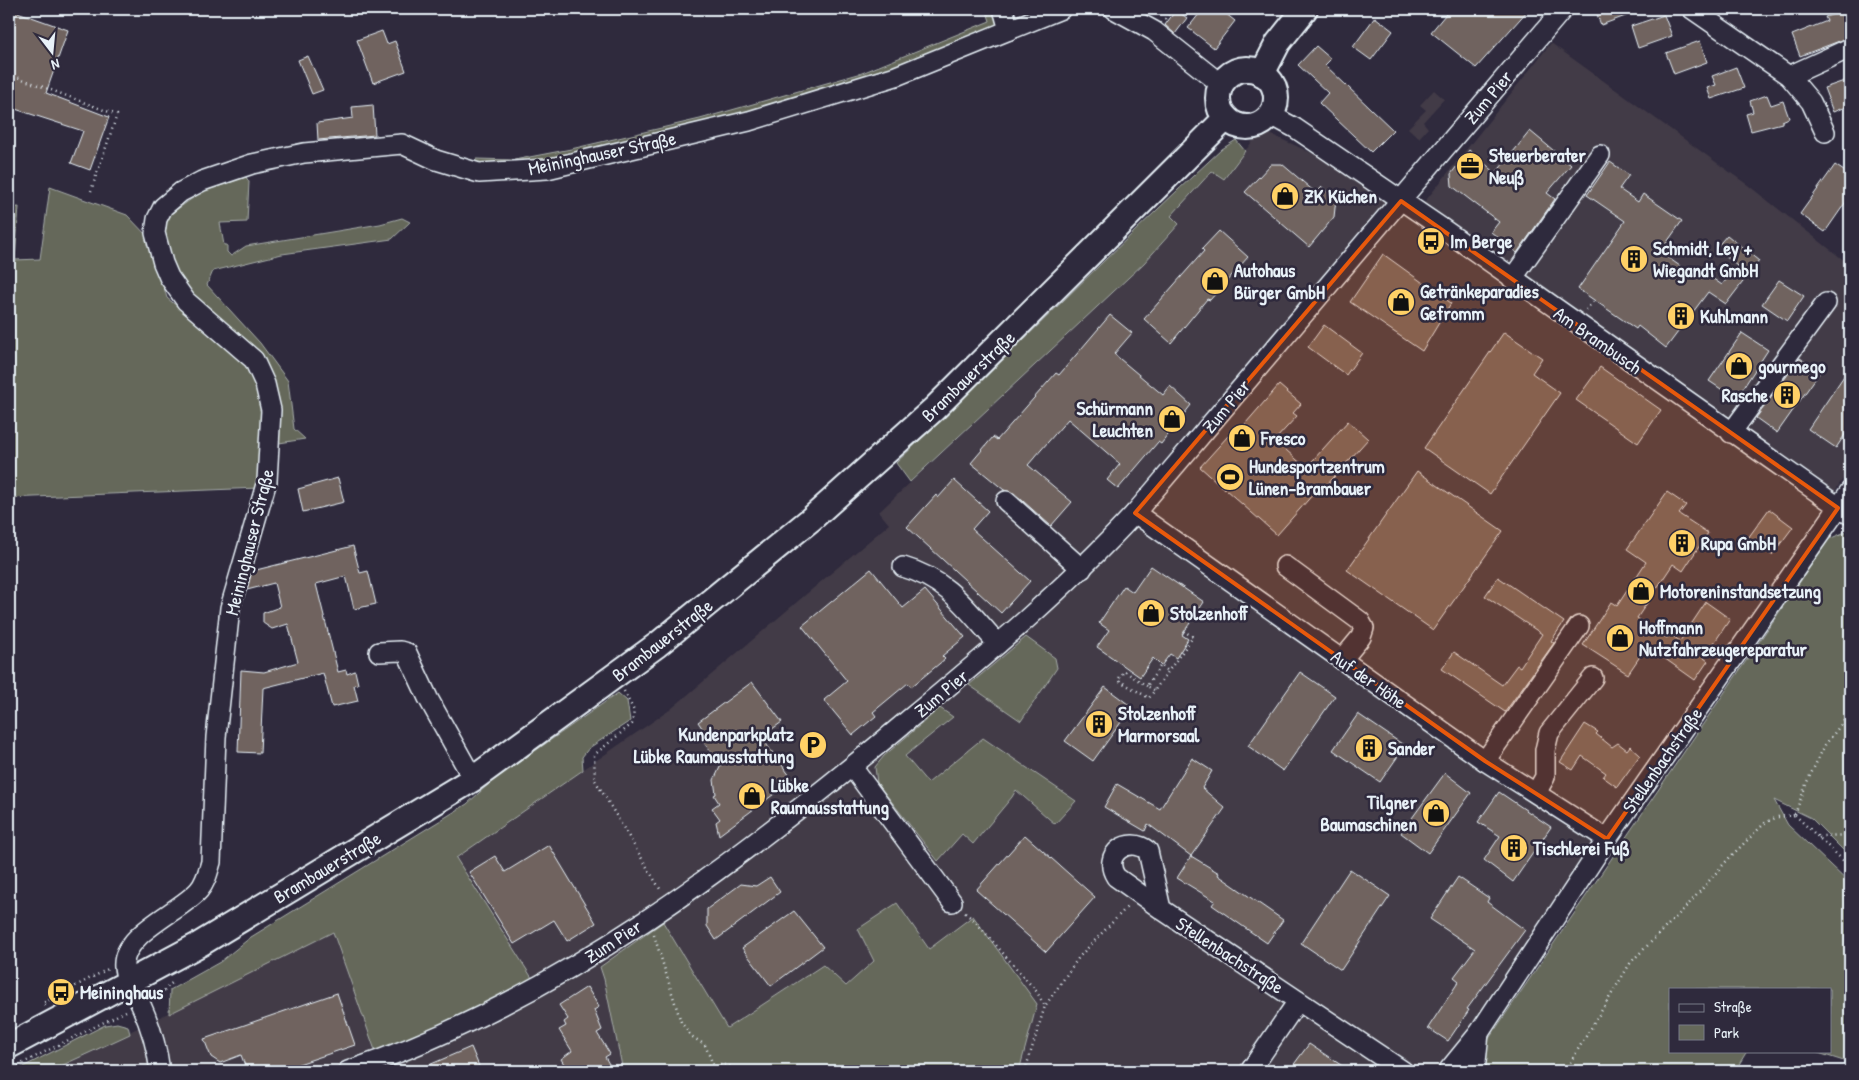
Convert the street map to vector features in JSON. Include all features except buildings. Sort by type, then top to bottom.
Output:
[{"type":"main road","points":[[1262,74],[1278,43],[1305,9]]},
{"type":"main road","points":[[1253,70],[1262,74],[1268,78],[1276,92],[1275,108],[1265,121],[1249,127],[1240,127],[1226,118],[1221,112],[1218,98],[1222,85],[1235,72],[1253,70]]},
{"type":"main road","name":"Brambauerstraße","points":[[9,1046],[200,944],[473,778],[616,676],[736,583],[934,409],[1226,118]]},
{"type":"street","points":[[1003,9],[1009,30]]},
{"type":"street","name":"Meininghauser Straße","points":[[130,983],[123,965],[130,947],[142,933],[199,890],[207,878],[211,862],[216,737],[230,608],[268,482],[270,446],[271,410],[265,384],[254,360],[186,301],[166,270],[155,233],[157,219],[162,207],[181,192],[202,181],[252,164],[314,152],[402,144],[436,160],[479,173],[546,169],[776,112],[896,76],[1061,9]]},
{"type":"street","points":[[1114,9],[1154,32],[1222,85]]},
{"type":"street","name":"Zum Pier","points":[[348,1071],[455,1028],[509,1002],[604,947],[669,903],[852,767],[998,644],[1082,569],[1135,513],[1563,9]]},
{"type":"street","points":[[1692,9],[1789,76],[1811,102],[1825,132]]},
{"type":"street","points":[[1789,76],[1850,48]]},
{"type":"street","name":"Am Brambusch","points":[[1271,115],[1295,128],[1401,201],[1844,512]]},
{"type":"street","points":[[1512,279],[1600,155]]},
{"type":"street","points":[[1731,433],[1826,303]]},
{"type":"street","name":"Stellenbachstraße","points":[[1448,1071],[1479,1033],[1607,839],[1844,512],[1850,491]]},
{"type":"street","points":[[1006,501],[1082,569]]},
{"type":"street","name":"Auf der Höhe","points":[[1135,513],[1485,761],[1607,839]]},
{"type":"street","points":[[1285,566],[1360,621],[1364,628],[1360,637],[1342,660]]},
{"type":"street","points":[[902,568],[924,574],[942,585],[998,644]]},
{"type":"street","points":[[1485,761],[1579,626]]},
{"type":"street","points":[[379,652],[400,651],[407,653],[428,698],[473,778]]},
{"type":"street","points":[[1536,793],[1545,777],[1545,750],[1549,733],[1593,678]]},
{"type":"street","points":[[852,767],[952,902]]},
{"type":"street","name":"Stellenbachstraße","points":[[1161,909],[1148,851],[1142,846],[1127,846],[1114,854],[1111,860],[1111,870],[1116,877],[1138,894],[1403,1071]]},
{"type":"street","points":[[130,983],[157,1047],[160,1071]]},
{"type":"street","name":"Stellenbachstraße","points":[[1250,1071],[1298,1001]]},
{"type":"street","name":"Stellenbachstraße","points":[[1475,1071],[1479,1033]]},
{"type":"path","points":[[9,74],[117,115],[91,191]]},
{"type":"path","points":[[1155,690],[1124,671],[1118,680],[1149,698],[1155,690],[1168,672],[1193,637],[1184,631]]},
{"type":"path","points":[[1147,686],[1161,666],[1168,672]]},
{"type":"path","points":[[616,676],[634,711],[632,724],[594,755],[595,780],[669,903]]},
{"type":"path","points":[[1795,815],[1807,782],[1825,745],[1850,714]]},
{"type":"path","points":[[1795,815],[1850,867]]},
{"type":"path","points":[[1565,1071],[1631,962],[1688,905],[1730,857],[1766,822],[1778,817],[1795,815]]},
{"type":"path","points":[[1819,838],[1823,836],[1850,835]]},
{"type":"path","points":[[1025,1071],[1045,1006],[1079,957],[1138,894]]},
{"type":"path","points":[[952,902],[974,920],[1037,992],[1045,1006]]},
{"type":"path","points":[[646,919],[654,932],[681,1022],[691,1036],[705,1045],[714,1071]]},
{"type":"path","points":[[714,1067],[723,1064],[743,1071]]},
{"type":"highlighted area","points":[[1401,201],[1838,508],[1607,839],[1485,761],[1135,513]]},
{"type":"shaded area","name":"Im Berge","points":[[1551,43],[1749,186],[1850,265],[1850,468],[1458,1071],[50,1071],[333,932],[455,858],[671,709],[889,524],[879,512],[1144,263],[1179,224],[1170,216],[1212,171],[1224,179],[1261,130],[1423,204]]},
{"type":"shaded area","points":[[1434,90],[1444,99],[1423,122],[1428,128],[1419,138],[1408,128],[1426,110],[1420,105]]},
{"type":"green space","points":[[986,9],[998,9],[1000,21],[993,32],[854,87],[539,164],[475,165],[476,159],[514,160],[571,149],[700,119],[862,73],[990,21]]},
{"type":"green space","points":[[1236,140],[1245,151],[1224,179],[1212,171],[1171,216],[1179,224],[1144,263],[910,482],[896,463],[1222,149]]},
{"type":"green space","points":[[246,177],[249,182],[247,222],[220,223],[224,245],[227,245],[227,252],[231,256],[246,246],[380,224],[402,218],[410,222],[392,239],[282,254],[213,271],[207,285],[260,343],[288,381],[294,429],[305,439],[279,443],[275,394],[188,296],[172,268],[161,227],[165,218],[211,185]]},
{"type":"green space","points":[[50,187],[127,215],[150,239],[167,298],[248,364],[261,394],[265,438],[259,488],[9,498],[9,208],[19,207],[15,260],[40,259]]},
{"type":"green space","points":[[1850,530],[1850,857],[1811,818],[1774,800],[1788,825],[1850,884],[1850,1063],[1815,1052],[1832,1052],[1832,988],[1669,988],[1669,1052],[1746,1052],[1735,1071],[1481,1071],[1488,1040],[1829,539]]},
{"type":"green space","points":[[1026,637],[1055,658],[1057,668],[1021,721],[969,685]]},
{"type":"green space","points":[[618,693],[627,701],[630,721],[589,748],[582,757],[583,770],[456,858],[532,978],[465,1014],[376,1053],[333,932],[169,1014],[170,990],[220,962],[251,937],[467,804],[492,781]]},
{"type":"green space","points":[[940,708],[953,717],[905,756],[928,783],[983,738],[1076,801],[1055,824],[1016,790],[973,844],[962,834],[938,861],[877,783],[875,767],[884,756]]},
{"type":"green space","points":[[897,903],[929,949],[973,916],[1037,1004],[1019,1071],[623,1071],[600,967],[663,922],[727,1028],[823,965],[846,986],[874,961],[858,929]]},
{"type":"green space","points":[[117,1023],[128,1026],[130,1034],[50,1071],[15,1071],[105,1025]]},
{"type":"place","name":"Steuerberater Neuß","points":[[1470,166]]},
{"type":"place","name":"ZK Küchen","points":[[1285,196]]},
{"type":"place","name":"Im Berge","points":[[1431,241]]},
{"type":"place","name":"Schmidt, Ley + Wiegandt GmbH","points":[[1634,259]]},
{"type":"place","name":"Autohaus Bürger GmbH","points":[[1215,281]]},
{"type":"place","name":"Getränkeparadies Gefromm","points":[[1401,302]]},
{"type":"place","name":"Kuhlmann","points":[[1681,316]]},
{"type":"place","name":"gourmego","points":[[1739,366]]},
{"type":"place","name":"Rasche","points":[[1787,395]]},
{"type":"place","name":"Schürmann Leuchten","points":[[1172,419]]},
{"type":"place","name":"Fresco","points":[[1242,438]]},
{"type":"place","name":"Hundesportzentrum Lünen-Brambauer","points":[[1230,477]]},
{"type":"place","name":"Rupa GmbH","points":[[1682,543]]},
{"type":"place","name":"Motoreninstandsetzung","points":[[1641,591]]},
{"type":"place","name":"Stolzenhoff","points":[[1151,613]]},
{"type":"place","name":"Hoffmann Nutzfahrzeugereparatur","points":[[1620,638]]},
{"type":"place","name":"Stolzenhoff Marmorsaal","points":[[1099,724]]},
{"type":"place","name":"Kundenparkplatz Lübke Raumausstattung","points":[[813,745]]},
{"type":"place","name":"Sander","points":[[1369,748]]},
{"type":"place","name":"Lübke Raumausstattung","points":[[752,796]]},
{"type":"place","name":"Tilgner Baumaschinen","points":[[1436,813]]},
{"type":"place","name":"Tischlerei Fuß","points":[[1514,848]]},
{"type":"place","name":"Meininghaus","points":[[61,992]]}]
